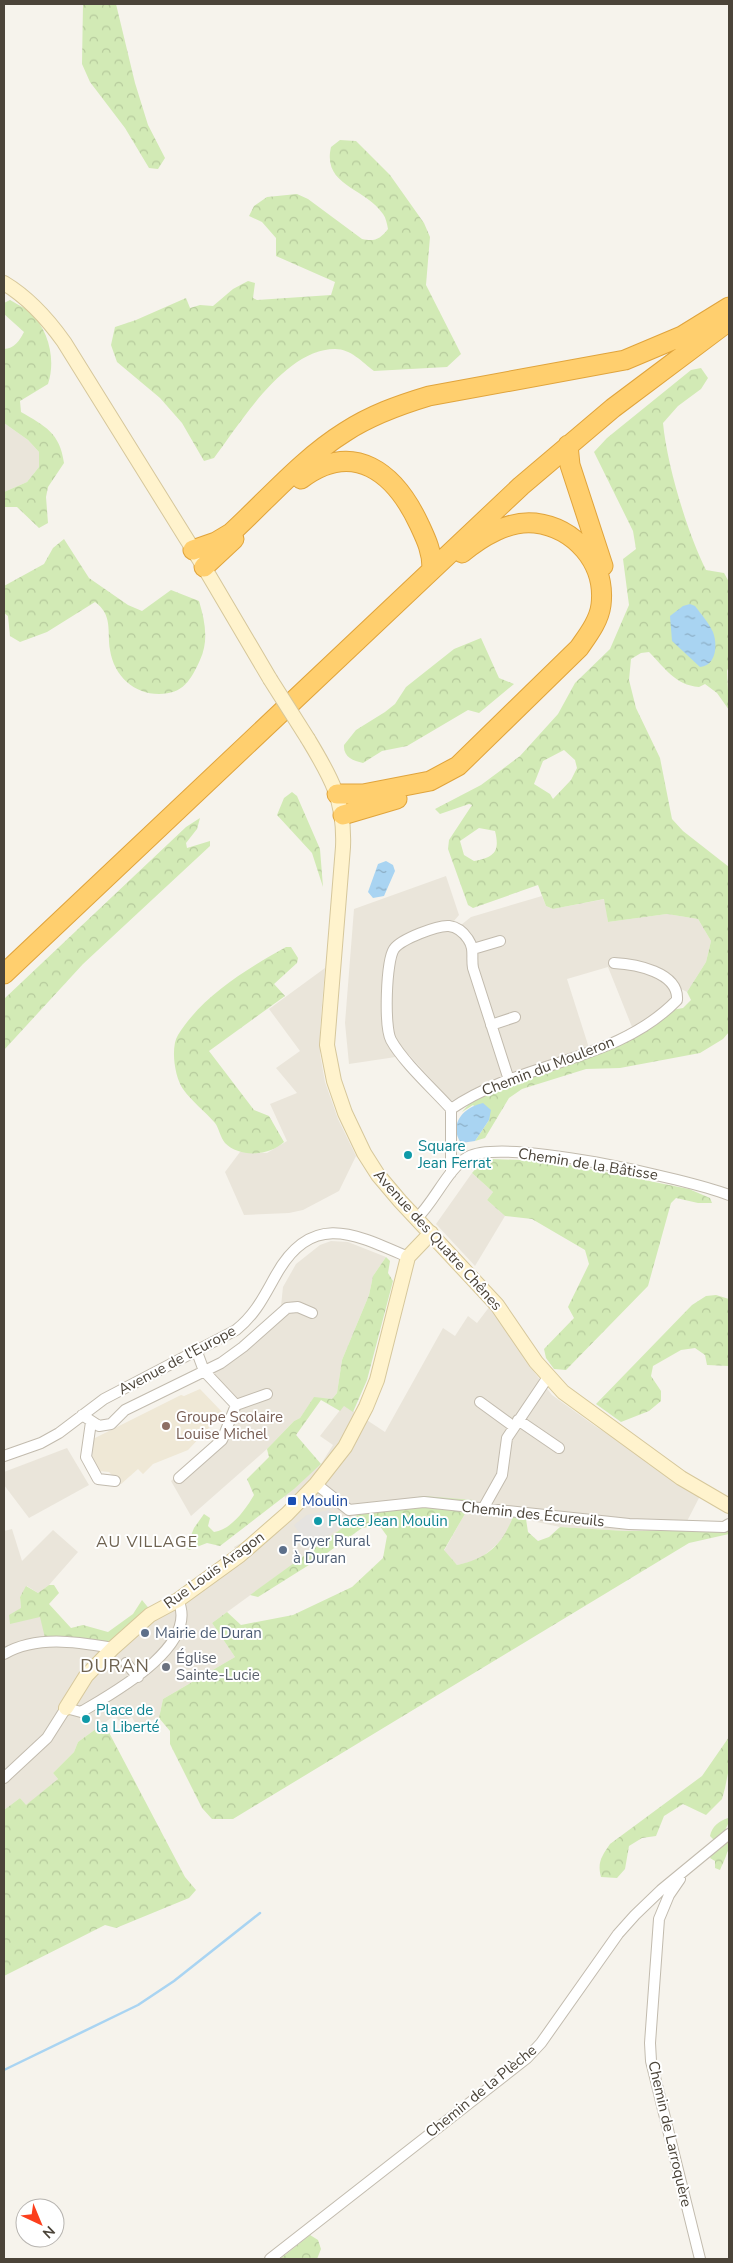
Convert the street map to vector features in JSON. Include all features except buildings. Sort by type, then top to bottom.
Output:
[{"type":"highway","points":[[193,550],[216,542],[231,533],[319,451],[345,432],[369,418],[398,405],[429,396],[625,360],[682,336],[729,307]]},
{"type":"highway","points":[[4,974],[513,492],[660,371],[729,321]]},
{"type":"highway","points":[[343,814],[430,790],[452,780],[471,767],[591,650],[604,627],[610,607],[609,585],[570,465],[568,445]]},
{"type":"highway","points":[[204,567],[301,478],[315,468],[342,461],[366,465],[379,472],[398,487],[406,499],[431,551],[427,573]]},
{"type":"highway","points":[[337,794],[363,794],[430,781],[458,766],[579,648],[592,629],[601,606],[602,582],[595,564],[584,548],[562,529],[533,522],[504,527],[475,542],[438,572],[427,573]]},
{"type":"street","name":"Avenue des Quatre Chênes","points":[[4,284],[21,294],[47,319],[64,342],[204,567],[333,782],[343,814],[343,847],[326,1045],[330,1065],[345,1113],[364,1153],[378,1175],[497,1304],[548,1377],[573,1401],[659,1463],[729,1506]]},
{"type":"street","points":[[417,1218],[430,1206],[451,1173],[451,1109],[390,1039],[386,1022],[390,956],[398,944],[405,939],[448,926],[463,933],[474,949],[473,968],[509,1080]]},
{"type":"street","points":[[474,949],[500,941]]},
{"type":"street","name":"Chemin du Mouleron","points":[[451,1109],[477,1092],[592,1052],[628,1035],[677,1000],[678,992],[655,972],[633,964],[614,963]]},
{"type":"street","points":[[491,1025],[515,1017]]},
{"type":"street","name":"Chemin de la Bâtisse","points":[[451,1173],[468,1157],[490,1151],[551,1155],[651,1173],[729,1195]]},
{"type":"street","name":"Avenue de l'Europe","points":[[4,1456],[47,1440],[86,1418],[104,1399],[236,1330],[251,1318],[262,1304],[284,1262],[309,1239],[322,1234],[337,1232],[351,1234],[408,1257]]},
{"type":"street","name":"Rue Louis Aragon","points":[[66,1708],[86,1676],[113,1648],[150,1615],[178,1600],[260,1539],[316,1484],[345,1447],[366,1408],[376,1380],[408,1257],[431,1233]]},
{"type":"street","points":[[86,1418],[99,1426],[111,1424],[125,1410],[204,1372],[243,1347],[287,1308],[298,1307],[312,1313]]},
{"type":"street","points":[[197,1352],[204,1372],[236,1405]]},
{"type":"street","points":[[484,1507],[502,1476],[504,1448],[516,1423],[548,1377]]},
{"type":"street","points":[[179,1478],[222,1440],[236,1405],[266,1394]]},
{"type":"street","points":[[480,1402],[559,1448]]},
{"type":"street","points":[[86,1418],[87,1462],[98,1479],[116,1481]]},
{"type":"street","name":"Chemin des Écureuils","points":[[316,1484],[349,1510],[424,1502],[629,1524],[724,1527],[729,1524]]},
{"type":"street","points":[[4,1778],[47,1738],[66,1708],[81,1712],[109,1696],[138,1677],[166,1650],[178,1628],[183,1611],[178,1600]]},
{"type":"street","points":[[4,1654],[31,1644],[55,1642],[75,1642],[113,1648]]},
{"type":"street","points":[[126,1663],[138,1677]]},
{"type":"street","name":"Chemin de la Plèche","points":[[270,2259],[527,2058],[541,2043],[618,1934],[635,1915],[729,1834]]},
{"type":"street","name":"Chemin de Larroquère","points":[[690,1866],[669,1894],[659,1919],[650,2044],[651,2061],[700,2259]]},
{"type":"shaded area","points":[[4,423],[28,440],[39,452],[39,467],[27,482],[4,492]]},
{"type":"shaded area","points":[[446,876],[459,915],[454,921],[461,925],[471,917],[542,896],[546,906],[553,909],[605,899],[608,922],[667,914],[698,919],[711,941],[706,962],[687,992],[681,989],[665,1007],[646,1021],[632,1027],[608,967],[567,979],[589,1048],[482,1086],[451,1101],[409,1055],[349,1064],[345,1023],[354,909]]},
{"type":"shaded area","points":[[325,968],[320,1054],[325,1082],[338,1119],[356,1156],[339,1191],[303,1210],[289,1213],[244,1215],[225,1172],[240,1152],[267,1153],[287,1141],[270,1104],[297,1093],[276,1068],[300,1051],[269,1009]]},
{"type":"shaded area","points":[[472,1173],[493,1192],[487,1200],[505,1216],[475,1266],[436,1224]]},
{"type":"shaded area","points":[[331,1241],[348,1242],[386,1257],[373,1276],[369,1295],[342,1360],[337,1393],[332,1399],[314,1398],[300,1418],[294,1421],[267,1449],[191,1516],[171,1481],[218,1437],[232,1406],[199,1366],[223,1357],[267,1321],[281,1306],[283,1287],[296,1264],[320,1245]]},
{"type":"shaded area","points":[[490,1306],[513,1338],[528,1364],[552,1395],[595,1426],[701,1494],[682,1531],[625,1531],[560,1527],[513,1517],[505,1537],[479,1560],[457,1565],[444,1551],[472,1501],[365,1505],[352,1521],[212,1623],[235,1657],[163,1699],[159,1718],[136,1725],[132,1717],[120,1723],[115,1715],[78,1742],[74,1752],[53,1773],[58,1779],[26,1806],[20,1798],[4,1810],[4,1531],[12,1529],[22,1561],[53,1530],[78,1552],[49,1585],[38,1593],[27,1586],[20,1597],[21,1608],[111,1645],[238,1553],[234,1547],[250,1538],[290,1504],[284,1496],[321,1464],[333,1445],[320,1436],[344,1405],[385,1432],[443,1328],[455,1336],[468,1316],[477,1323]]},
{"type":"shaded area","name":"Groupe Scolaire Louise Michel","points":[[200,1389],[223,1413],[188,1450],[153,1464],[143,1474],[138,1469],[121,1484],[109,1472],[98,1471],[92,1461],[93,1439],[181,1395],[184,1396]]},
{"type":"shaded area","points":[[67,1448],[89,1485],[29,1518],[4,1485],[4,1472]]},
{"type":"shaded area","points":[[329,1510],[338,1518],[337,1529],[310,1548],[294,1525],[307,1515]]},
{"type":"green space","points":[[83,4],[116,4],[135,83],[148,125],[165,158],[158,169],[149,168],[125,128],[90,82],[82,64]]},
{"type":"green space","points":[[340,140],[356,141],[390,175],[424,223],[430,237],[426,285],[461,354],[447,367],[374,371],[346,351],[335,349],[317,352],[299,361],[282,374],[251,408],[214,458],[204,461],[182,423],[160,398],[117,362],[111,345],[115,327],[186,298],[190,308],[200,305],[213,306],[233,289],[248,281],[255,283],[253,298],[257,300],[331,295],[335,282],[276,256],[276,238],[262,222],[249,216],[254,206],[267,197],[297,194],[308,199],[362,239],[374,240],[382,235],[388,229],[383,214],[375,205],[339,178],[333,170],[330,160],[331,147]]},
{"type":"green space","points":[[10,300],[28,310],[37,319],[46,336],[51,355],[48,384],[20,401],[21,412],[44,426],[55,437],[64,463],[48,487],[46,497],[48,523],[39,528],[17,507],[4,507],[4,492],[27,482],[39,467],[39,452],[28,440],[4,423],[4,349],[14,346],[24,332],[4,314],[4,303]]},
{"type":"green space","points":[[701,368],[708,378],[701,389],[678,406],[663,423],[673,478],[685,518],[699,554],[706,570],[724,573],[729,582],[729,666],[727,671],[729,710],[717,693],[705,684],[699,687],[683,683],[666,670],[649,652],[641,653],[631,659],[629,680],[636,708],[660,758],[672,819],[683,831],[729,867],[729,1032],[723,1039],[700,1053],[620,1068],[586,1069],[522,1089],[509,1098],[485,1138],[475,1141],[489,1120],[473,1105],[462,1112],[473,1101],[506,1084],[599,1053],[672,1010],[683,1008],[691,1000],[687,992],[706,962],[711,941],[698,919],[667,914],[608,922],[604,899],[553,909],[546,906],[538,885],[473,908],[468,905],[448,849],[449,840],[472,805],[469,804],[440,814],[435,809],[481,785],[520,756],[558,714],[575,683],[610,649],[629,605],[623,559],[636,549],[633,531],[594,452],[607,438],[691,370]],"holes":[[[564,750],[575,760],[577,768],[571,780],[553,799],[550,794],[534,784],[543,761]],[[479,828],[495,831],[497,844],[491,855],[474,861],[464,855],[460,841]]]},
{"type":"green space","points":[[64,539],[89,578],[128,605],[142,611],[171,590],[199,601],[204,623],[203,653],[193,674],[180,689],[167,693],[150,693],[141,691],[127,682],[116,668],[112,659],[105,612],[95,602],[47,632],[20,642],[10,636],[8,616],[4,613],[4,586],[44,564],[53,548]]},
{"type":"green space","points":[[481,638],[499,678],[514,684],[479,713],[468,710],[407,746],[382,751],[363,763],[352,760],[345,753],[344,745],[356,730],[395,704],[406,687],[454,649]]},
{"type":"green space","points":[[292,792],[297,796],[320,849],[323,887],[312,853],[277,815],[284,798]]},
{"type":"green space","points":[[200,818],[197,829],[186,843],[187,848],[210,841],[210,846],[83,964],[4,1050],[4,999],[186,827]]},
{"type":"green space","points":[[286,947],[291,947],[298,958],[297,963],[274,984],[285,996],[209,1051],[254,1110],[269,1116],[284,1142],[271,1150],[246,1153],[231,1148],[225,1143],[215,1123],[183,1089],[174,1063],[174,1047],[178,1035],[188,1021],[213,995],[256,964]]},
{"type":"green space","points":[[491,1159],[550,1161],[689,1189],[710,1198],[712,1203],[698,1203],[676,1198],[671,1203],[648,1286],[566,1370],[554,1369],[546,1358],[544,1349],[574,1318],[568,1307],[589,1264],[585,1250],[532,1219],[505,1216],[487,1200],[493,1192],[472,1173],[480,1164]]},
{"type":"green space","points":[[386,1257],[390,1261],[388,1273],[393,1281],[367,1380],[353,1412],[344,1406],[340,1411],[321,1400],[296,1435],[321,1464],[294,1489],[220,1546],[207,1543],[189,1550],[186,1548],[194,1528],[204,1514],[210,1518],[208,1526],[214,1532],[226,1527],[237,1518],[254,1495],[247,1479],[269,1457],[267,1449],[294,1421],[300,1418],[314,1397],[332,1399],[337,1393],[342,1360],[369,1295],[373,1276]]},
{"type":"green space","points":[[716,1295],[729,1299],[729,1366],[707,1365],[705,1355],[695,1348],[681,1350],[653,1366],[651,1376],[661,1391],[661,1401],[649,1411],[621,1422],[596,1404],[692,1305],[706,1296]]},
{"type":"green space","points":[[424,1496],[473,1500],[444,1550],[457,1565],[477,1559],[492,1549],[504,1536],[513,1517],[526,1519],[528,1532],[538,1541],[549,1537],[560,1527],[625,1531],[721,1530],[729,1527],[729,1534],[689,1543],[233,1819],[212,1819],[202,1808],[170,1744],[170,1731],[159,1718],[163,1699],[235,1657],[212,1623],[227,1612],[241,1625],[293,1615],[352,1587],[383,1558],[387,1536],[379,1525],[362,1528],[320,1558],[258,1597],[250,1595],[352,1521],[365,1505]]},
{"type":"green space","points":[[49,1585],[54,1585],[59,1593],[49,1604],[71,1628],[83,1625],[108,1632],[133,1614],[142,1600],[151,1611],[111,1645],[45,1638],[40,1617],[10,1624],[9,1615],[21,1608],[20,1597],[26,1586],[38,1593]]},
{"type":"green space","points":[[104,1723],[185,1877],[196,1890],[189,1898],[116,1928],[105,1925],[4,1976],[4,1810],[20,1798],[26,1805],[58,1779],[53,1773],[74,1752],[78,1742]]},
{"type":"green space","points":[[729,1737],[729,1768],[722,1799],[706,1815],[683,1804],[664,1816],[656,1836],[642,1838],[629,1846],[625,1869],[617,1878],[601,1877],[601,1859],[610,1844],[702,1776]]},
{"type":"green space","points":[[728,1818],[725,1830],[729,1846],[720,1870],[715,1868],[715,1861],[710,1858],[716,1842],[710,1836],[716,1824]]},
{"type":"green space","points":[[310,2235],[318,2240],[321,2249],[317,2259],[280,2259]]},
{"type":"water","points":[[690,604],[695,606],[705,619],[715,637],[715,649],[712,659],[705,666],[700,667],[672,641],[670,616],[683,606]]},
{"type":"water","points":[[386,861],[393,865],[395,871],[384,896],[373,898],[368,892],[378,864]]},
{"type":"water","points":[[483,1103],[491,1110],[489,1120],[475,1141],[461,1143],[456,1129],[460,1117],[470,1108]]},
{"type":"waterway","points":[[4,2070],[138,2005],[174,1981],[260,1913]]},
{"type":"place","name":"Square Jean Ferrat","points":[[408,1155]]},
{"type":"place","name":"Groupe Scolaire Louise Michel","points":[[166,1426]]},
{"type":"place","name":"Moulin","points":[[292,1501]]},
{"type":"place","name":"Place Jean Moulin","points":[[318,1521]]},
{"type":"place","name":"Foyer Rural à Duran","points":[[283,1550]]},
{"type":"place","name":"Mairie de Duran","points":[[145,1633]]},
{"type":"place","name":"Église Sainte-Lucie","points":[[166,1667]]},
{"type":"place","name":"Place de la Liberté","points":[[86,1719]]},
{"type":"district","name":"AU VILLAGE","points":[[147,1541]]},
{"type":"district","name":"DURAN","points":[[115,1666]]}]
